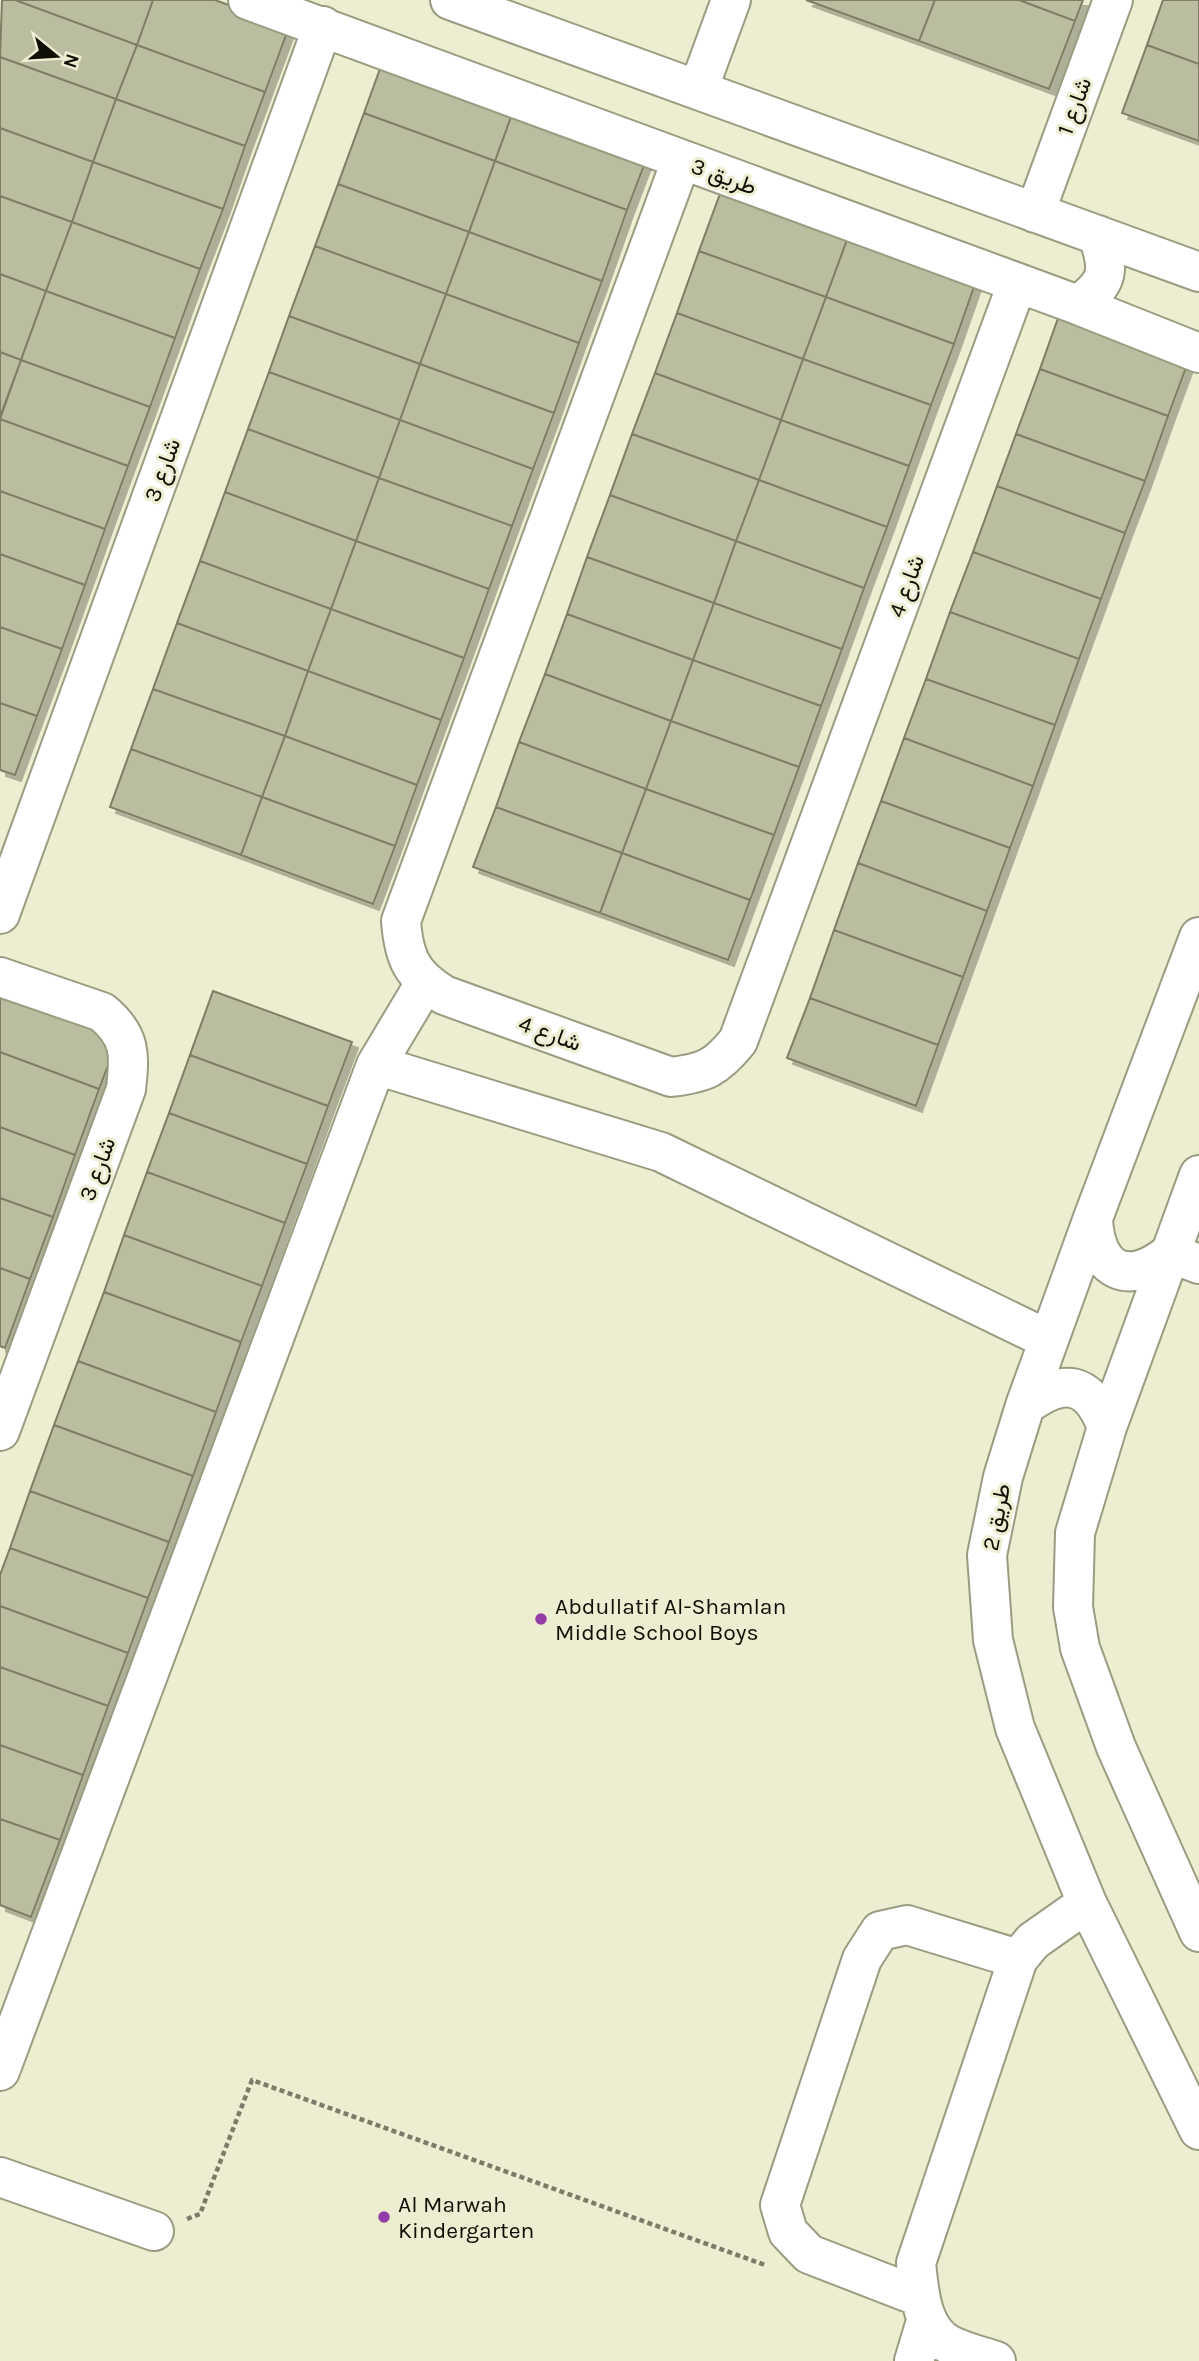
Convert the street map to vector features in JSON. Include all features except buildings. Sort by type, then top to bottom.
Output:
[{"type":"street","name":"طريق 3","points":[[248,0],[1017,285],[1078,305],[1199,353]]},
{"type":"street","points":[[450,0],[1199,272]]},
{"type":"street","points":[[698,90],[731,0]]},
{"type":"street","name":"شارع 1","points":[[1035,213],[1113,0]]},
{"type":"street","name":"شارع 3","points":[[0,914],[323,26]]},
{"type":"street","name":"شارع 4","points":[[681,161],[401,921],[402,942],[410,965],[425,983],[444,995],[671,1077],[697,1074],[714,1067],[726,1056],[738,1041],[1017,285]]},
{"type":"street","points":[[1078,305],[1096,291],[1105,274],[1105,256],[1098,235]]},
{"type":"street","name":"طريق 2","points":[[1199,937],[1093,1218],[1026,1406],[1003,1478],[987,1555],[993,1640],[1015,1728],[1087,1903],[1183,2067],[1199,2130]]},
{"type":"street","name":"شارع 3","points":[[0,977],[102,1012],[124,1036],[129,1052],[126,1089],[0,1431]]},
{"type":"street","points":[[0,2071],[376,1065],[425,983]]},
{"type":"street","points":[[376,1065],[660,1152],[1049,1340]]},
{"type":"street","points":[[1199,1175],[1184,1258],[1107,1427],[1075,1533],[1073,1607],[1080,1648],[1116,1747],[1199,1932]]},
{"type":"street","points":[[1093,1218],[1094,1239],[1101,1256],[1116,1269],[1136,1272],[1184,1258]]},
{"type":"street","points":[[1026,1406],[1042,1393],[1060,1387],[1077,1389],[1093,1399],[1107,1427]]},
{"type":"street","points":[[914,2361],[923,2309],[916,2263],[1018,1959],[1033,1941],[1087,1903]]},
{"type":"street","points":[[996,2361],[947,2344],[923,2309],[809,2254],[788,2232],[780,2205],[862,1959],[880,1931],[907,1925],[1018,1959]]},
{"type":"street","points":[[0,2177],[154,2231]]},
{"type":"path","points":[[154,2231],[200,2214],[252,2080],[769,2266],[809,2254]]},
{"type":"place","name":"Abdullatif Al-Shamlan Middle School Boys","points":[[541,1619]]},
{"type":"place","name":"Al Marwah Kindergarten","points":[[384,2217]]}]
